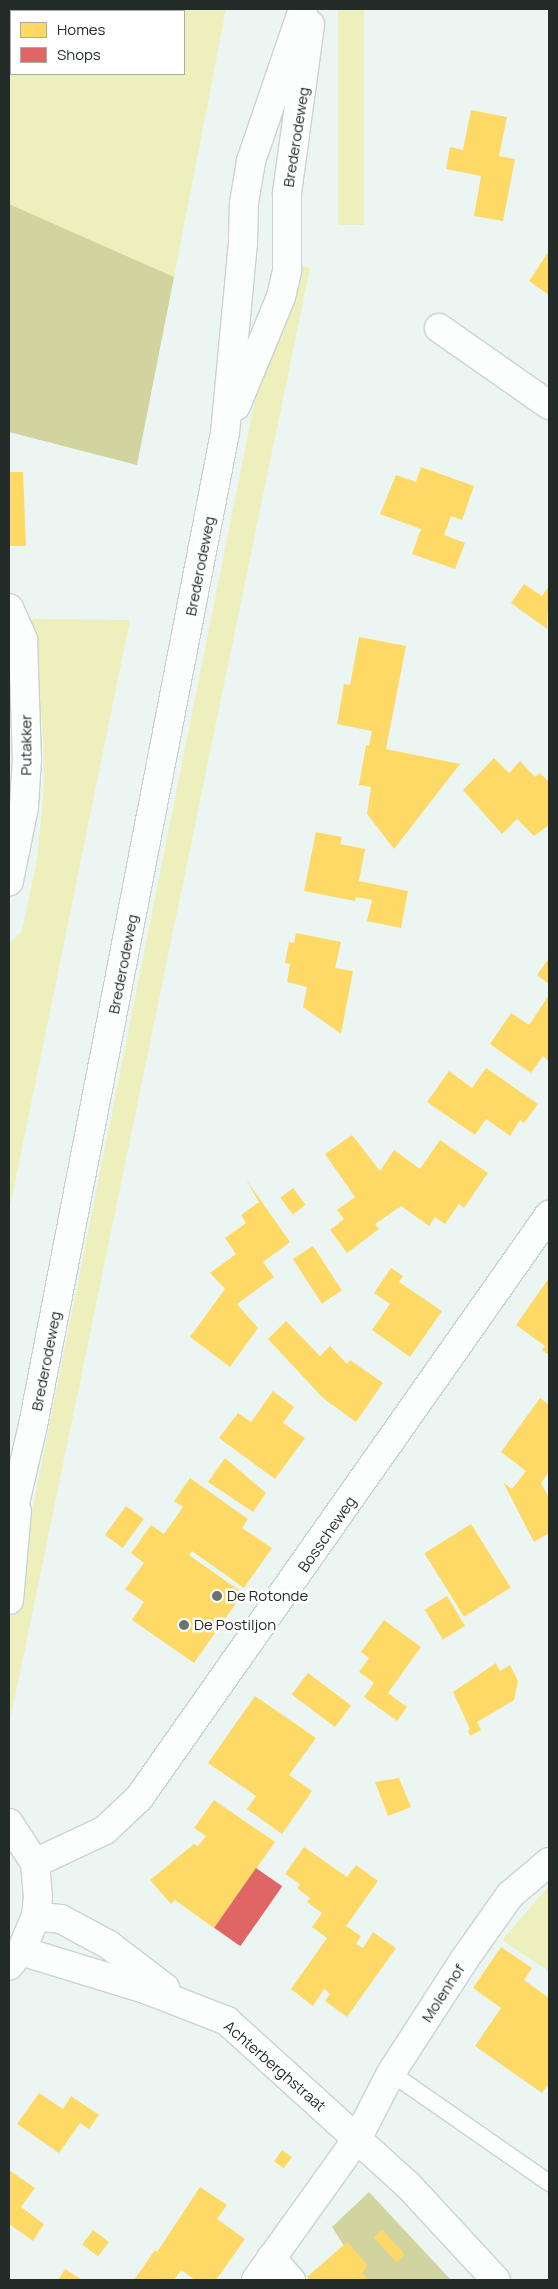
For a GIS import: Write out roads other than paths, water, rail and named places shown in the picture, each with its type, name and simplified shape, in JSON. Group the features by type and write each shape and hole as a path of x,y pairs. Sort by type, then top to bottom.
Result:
{"street":[{"name":"Brederodeweg","path":"9,1529 18,1494 225,433 243,243 244,204 251,161 304,9"},
{"name":"Brederodeweg","path":"225,433 281,298 287,270 287,193 312,9"},
{"path":"439,328 549,405"},
{"name":"Putakker","path":"9,881 24,807 27,759 23,640 10,608"},
{"name":"Bosscheweg","path":"35,1863 104,1830 139,1798 549,1215"},
{"name":"Brederodeweg","path":"9,1600 18,1494"},
{"path":"9,1823 35,1863 38,1897 36,1916 15,1959"},
{"name":"Molenhof","path":"357,2139 391,2073 464,1960 510,1895 549,1862"},
{"name":"Achterberghstraat","path":"36,1916 61,1919 109,1945 186,2004"},
{"name":"Achterberghstraat","path":"15,1959 186,2004 227,2020 408,2185 496,2280"},
{"path":"256,2280 357,2139"},
{"path":"271,2258 291,2280"}],"lane":[{"path":"391,2073 549,2183"}],"place":[{"name":"De Rotonde","path":"217,1596"},
{"name":"De Postiljon","path":"184,1625"}]}
